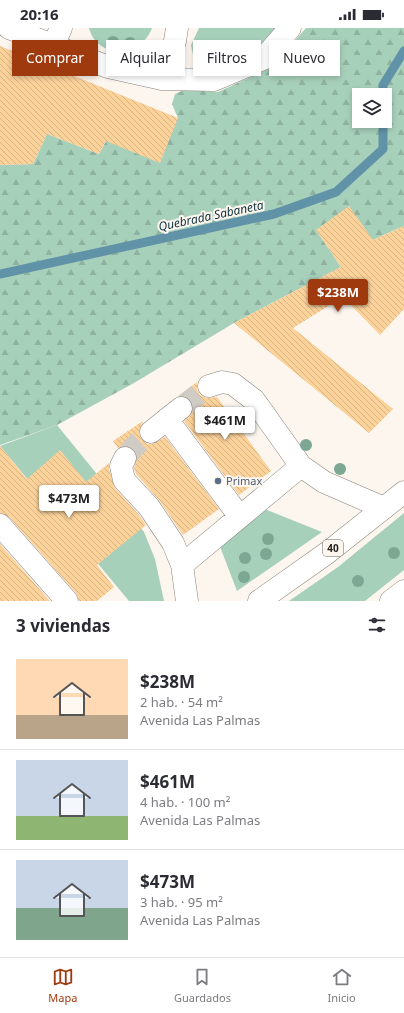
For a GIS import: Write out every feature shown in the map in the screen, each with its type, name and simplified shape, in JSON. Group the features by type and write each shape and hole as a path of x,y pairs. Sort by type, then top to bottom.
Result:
{"street":[{"path":"10,28 57,37 108,67 162,79 214,80 263,59 290,28"},
{"path":"162,79 175,41 177,28"},
{"path":"209,386 222,382 233,384 254,400 301,466 324,482 384,508"},
{"path":"166,420 240,517"},
{"path":"125,458 121,466 124,480 149,507 173,543 182,565 187,601"},
{"path":"182,565 301,466"},
{"name":"40","path":"259,601 328,553 404,492"},
{"path":"0,525 67,601"},
{"path":"391,601 404,591"}],"green space":[{"path":"89,28 152,28 145,40 106,40 106,48 101,46 98,40 94,38"},
{"path":"199,28 276,28 261,44 261,40 193,40"},
{"path":"306,28 404,28 404,234 399,228 373,240 316,230 341,267 234,323 134,383 57,425 0,445 0,165 33,164 47,134 99,154 106,141 178,118 172,104 175,94 184,90 218,92 253,76 261,76 261,72 269,68 269,76 340,76 340,40 296,40"},
{"path":"193,41 193,55 191,45"},
{"path":"57,425 144,532 155,559 164,601 129,601 0,446"},
{"path":"262,508 322,532 237,591 219,544"},
{"path":"404,513 404,570 365,601 289,601 338,567"}],"building":[{"path":"0,46 12,51 12,76 74,76 178,118 160,163 106,141 99,154 47,134 33,164 0,165"},
{"path":"349,206 373,240 404,226 404,309 380,335 343,297 293,328 393,409 369,433 234,323 341,267 316,230"},
{"path":"197,382 197,389 200,395 207,398 217,397 271,471 239,495 184,421 192,413 193,406 190,400 186,397 179,396"},
{"path":"143,421 139,433 142,440 147,444 152,444 165,437 219,509 183,535 159,500 136,474 134,468 137,458 135,451 130,447 125,446 118,448 113,441"},
{"path":"0,446 27,479 60,450 86,482 109,463 109,469 115,488 146,525 97,565 114,587 97,601 79,601 76,593 9,517 0,513"},
{"path":"0,544 50,601 0,601"}],"waterway":[{"name":"Quebrada Sabaneta","path":"383,88 383,85 404,51"},
{"name":"Quebrada Sabaneta","path":"0,274 274,214 336,192 383,149 383,128"}],"tunnel":[{"path":"181,408 209,386"},
{"path":"125,458 134,447 151,432"}],"place":[{"name":"Primax","path":"218,481"}]}
